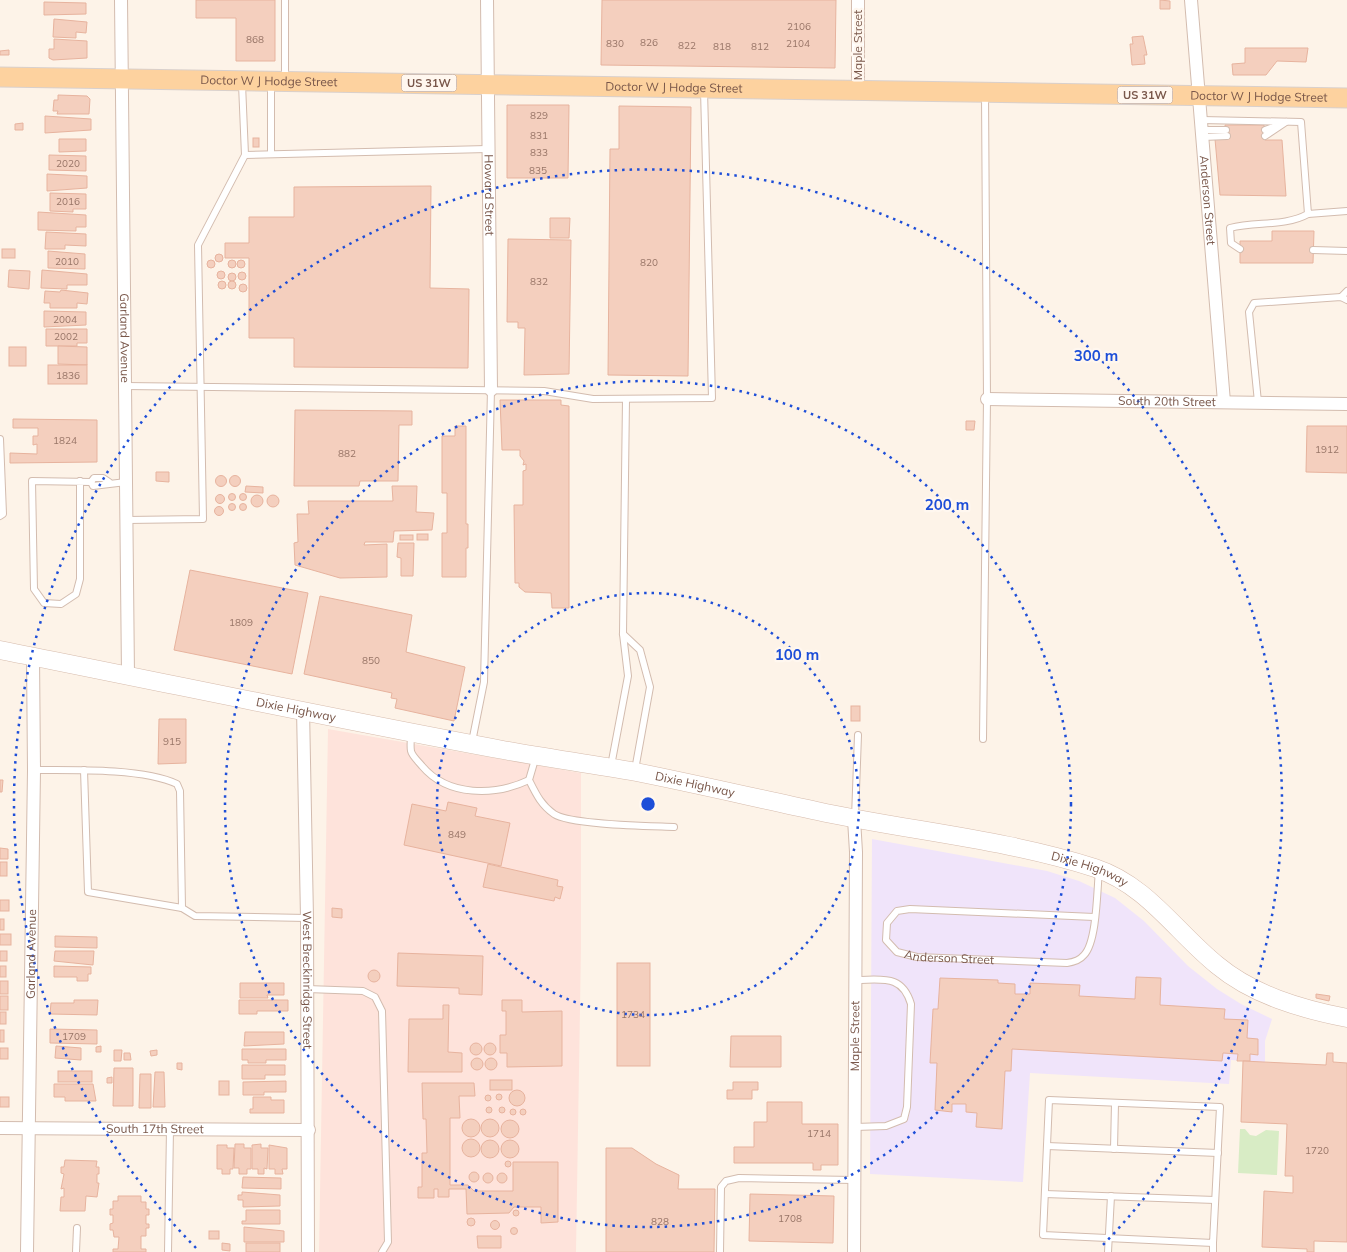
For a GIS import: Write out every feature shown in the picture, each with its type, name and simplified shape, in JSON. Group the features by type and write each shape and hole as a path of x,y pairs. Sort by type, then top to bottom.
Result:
{"main road":[{"name":"Doctor W J Hodge Street","path":"0,77 1347,98"}],"street":[{"name":"Garland Avenue","path":"121,0 128,675"},
{"name":"Howard Street","path":"486,0 491,390"},
{"name":"Maple Street","path":"858,0 858,90"},
{"name":"Anderson Street","path":"1191,0 1224,402"},
{"name":"South 20th Street","path":"987,399 1347,404"},
{"name":"Dixie Highway","path":"0,650 472,743 634,772 854,819 1013,847 1099,869 1124,882 1150,900 1218,966 1252,987 1289,1004 1347,1018"},
{"name":"Garland Avenue","path":"27,1252 34,770 32,656"},
{"name":"West Breckinridge Street","path":"303,710 309,1130 308,1252"},
{"name":"Maple Street","path":"854,819 856,980 854,1252"},
{"name":"South 17th Street","path":"0,1128 309,1130"}],"lane":[{"path":"271,153 285,0"},
{"path":"127,520 203,519 198,245 245,155 242,80"},
{"path":"125,386 544,391 593,399 712,398 704,89"},
{"path":"983,739 987,399 987,106 985,93"},
{"path":"1265,133 1287,122"},
{"path":"1202,129 1301,122 1308,214"},
{"path":"1202,129 1226,133"},
{"path":"245,155 487,149"},
{"path":"1240,249 1231,243 1230,228 1244,224 1295,221 1308,214 1347,211"},
{"path":"1314,250 1347,251"},
{"path":"1258,402 1250,312 1254,303 1344,298 1347,292"},
{"path":"472,743 484,682 491,390"},
{"path":"610,768 628,676 624,634 626,399"},
{"path":"0,439 3,514 0,516"},
{"path":"80,481 80,578 76,594 60,604 44,603 34,589 32,481 80,481 92,482 94,478 103,478 109,482 126,482"},
{"path":"624,634 640,650 650,687 634,772"},
{"path":"411,731 411,752 431,776 444,785 479,792 500,790 529,780"},
{"path":"854,819 858,735"},
{"path":"536,755 529,780 539,801 556,816 599,823 674,827"},
{"path":"34,770 84,770 131,774 177,784 180,791 182,908"},
{"path":"84,770 88,892 182,908 195,916 307,918"},
{"name":"Anderson Street","path":"1094,918 897,911 887,923 886,940 897,952 917,957 1067,963 1077,961 1086,954 1093,938 1099,869"},
{"path":"855,1127 886,1126 904,1119 907,1107 911,1004 907,990 896,982 856,980"},
{"path":"307,989 363,991 374,997 382,1011 388,1242 382,1252"},
{"path":"1212,1252 1213,1243 1218,1153 1220,1107 1049,1100 1043,1235 1213,1243"},
{"path":"1114,1148 1115,1103"},
{"path":"168,1252 170,1129"},
{"path":"1047,1146 1218,1153"},
{"path":"720,1252 721,1187 726,1182 738,1178 854,1180"},
{"path":"1045,1194 1215,1200"},
{"path":"1108,1252 1111,1196"},
{"path":"76,1252 77,1228"}],"shaded area":[{"path":"328,729 581,773 581,948 576,1252 319,1252"},
{"path":"872,839 1047,871 1079,881 1115,898 1144,921 1188,966 1217,989 1241,1004 1272,1019 1265,1041 1265,1062 1231,1060 1229,1084 1030,1073 1023,1182 870,1174"}],"green space":[{"path":"1240,1129 1245,1129 1250,1135 1256,1136 1266,1130 1279,1131 1277,1175 1238,1173"}],"building":[{"path":"196,0 275,0 275,61 236,61 236,18 196,18"},
{"path":"602,0 836,0 835,68 601,65"},
{"path":"1160,0 1170,1 1170,9 1160,9"},
{"path":"44,2 86,3 86,14 44,15"},
{"path":"54,19 87,22 86,33 76,32 76,38 53,37"},
{"path":"1143,36 1147,55 1144,55 1145,64 1132,65 1130,44 1133,44 1132,37"},
{"path":"54,39 87,41 87,58 53,60 49,58 49,49 54,49"},
{"path":"1245,48 1308,48 1306,62 1277,61 1266,75 1233,75 1232,64 1245,63"},
{"path":"9,50 9,55 0,55 0,51"},
{"path":"58,95 87,96 90,99 89,114 57,114 58,111 53,111 54,100 58,100"},
{"path":"507,105 569,105 568,178 507,178"},
{"path":"619,106 691,107 688,376 608,375 610,149 619,149"},
{"path":"45,116 91,119 91,130 45,133"},
{"path":"23,123 23,130 15,130 15,124"},
{"path":"1225,125 1264,125 1265,140 1282,140 1286,196 1220,195 1215,139 1227,139"},
{"path":"253,138 259,138 259,147 253,147"},
{"path":"59,139 86,139 86,151 59,152"},
{"path":"49,155 86,156 86,171 49,170"},
{"path":"47,174 87,176 87,188 47,191"},
{"path":"431,186 430,288 469,289 468,368 294,367 294,338 249,338 249,258 225,258 225,243 249,243 249,217 294,217 294,187"},
{"path":"50,193 86,194 86,209 73,209 73,212 50,211"},
{"path":"38,212 86,215 86,227 76,227 76,231 38,230"},
{"path":"550,218 570,218 569,238 550,238"},
{"path":"1272,231 1314,231 1313,263 1240,263 1240,241 1272,241"},
{"path":"46,232 86,234 86,246 65,245 65,249 45,249"},
{"path":"508,239 571,240 569,374 524,375 525,328 518,328 518,322 507,322"},
{"path":"2,249 15,249 15,258 2,258"},
{"path":"48,251 85,254 85,269 48,268"},
{"path":"219,254 223,258 219,262 215,258"},
{"path":"211,260 215,264 211,268 207,264"},
{"path":"232,260 236,264 232,268 228,264"},
{"path":"241,260 245,264 241,268 237,264"},
{"path":"9,270 30,271 29,289 8,287"},
{"path":"42,270 87,274 87,285 67,285 67,289 41,288"},
{"path":"221,271 225,275 221,279 217,275"},
{"path":"242,272 246,276 242,280 238,276"},
{"path":"232,273 236,277 232,281 228,277"},
{"path":"222,281 226,285 222,289 218,285"},
{"path":"232,281 236,285 232,289 228,285"},
{"path":"243,284 247,288 243,292 239,288"},
{"path":"61,290 88,293 87,304 77,303 77,308 50,308 50,303 44,303 45,291 60,292"},
{"path":"44,311 86,312 86,325 44,327"},
{"path":"46,329 87,329 87,343 77,343 77,346 46,346"},
{"path":"58,346 87,347 87,365 58,364"},
{"path":"9,347 26,347 26,366 9,366"},
{"path":"48,365 87,365 87,384 48,384"},
{"path":"500,400 561,400 561,405 569,406 569,608 552,608 551,593 525,592 519,587 519,583 515,583 514,505 523,505 523,471 526,470 526,464 523,465 524,461 520,456 520,450 502,450"},
{"path":"295,410 412,411 412,425 399,425 398,481 360,481 359,486 294,486"},
{"path":"13,419 97,420 97,462 10,463 10,453 37,454 37,444 33,445 33,436 38,436 38,428 13,428"},
{"path":"966,421 975,421 974,430 966,430"},
{"path":"455,426 466,426 466,524 468,524 468,548 466,548 466,577 442,577 442,533 447,533 447,493 442,493 442,436 455,436"},
{"path":"1307,426 1347,426 1347,473 1306,472"},
{"path":"156,472 169,472 169,482 156,481"},
{"path":"219,476 223,476 226,481 225,485 219,486 216,483 216,479"},
{"path":"233,476 237,476 240,481 239,485 233,486 230,483 230,479"},
{"path":"246,486 263,487 263,493 245,492"},
{"path":"392,486 417,486 416,512 434,513 432,530 394,531 393,542 365,542 364,545 387,544 387,577 340,578 295,565 294,543 298,542 297,514 309,514 308,501 393,501"},
{"path":"232,493 236,497 232,501 228,497"},
{"path":"243,493 247,497 243,501 239,497"},
{"path":"220,495 224,499 220,503 216,499"},
{"path":"255,495 259,495 263,501 259,507 255,507 251,503 251,499"},
{"path":"271,495 275,495 279,501 275,507 271,507 267,503 267,499"},
{"path":"232,503 236,507 232,511 228,507"},
{"path":"243,503 247,507 243,511 239,507"},
{"path":"219,507 223,511 219,515 215,511"},
{"path":"417,534 428,534 428,540 417,540"},
{"path":"400,535 413,535 413,540 400,540"},
{"path":"398,543 414,543 413,576 401,576 401,558 397,557"},
{"path":"190,570 308,593 292,674 174,650"},
{"path":"320,596 412,615 406,652 465,667 454,721 395,708 397,699 391,698 392,693 304,674"},
{"path":"851,706 860,706 860,721 851,721"},
{"path":"159,719 186,719 186,763 158,764"},
{"path":"0,780 3,780 2,792 0,792"},
{"path":"448,802 477,808 475,816 510,823 501,866 404,845 412,804 446,811"},
{"path":"0,848 8,849 8,859 0,859"},
{"path":"0,862 7,862 7,876 0,876"},
{"path":"488,864 558,880 557,886 563,887 560,899 555,897 554,901 483,887"},
{"path":"0,900 9,900 9,911 0,911"},
{"path":"332,908 342,909 342,918 332,917"},
{"path":"0,919 4,919 4,930 0,930"},
{"path":"0,934 11,934 11,945 0,945"},
{"path":"55,936 97,937 97,948 55,947"},
{"path":"0,951 7,951 7,961 0,961"},
{"path":"55,951 94,951 93,965 54,961"},
{"path":"398,953 483,956 482,995 459,994 459,988 397,986"},
{"path":"617,963 650,963 650,1066 617,1066"},
{"path":"0,966 6,966 6,977 0,977"},
{"path":"54,966 91,967 91,974 88,974 88,981 77,981 77,977 54,977"},
{"path":"372,970 376,970 380,976 376,982 372,982 368,978 368,974"},
{"path":"1136,977 1161,978 1160,1005 1225,1009 1224,1019 1248,1020 1247,1038 1258,1039 1258,1055 1250,1054 1250,1061 1237,1061 1238,1054 1223,1053 1222,1061 1012,1049 1011,1071 1005,1071 1002,1129 976,1127 977,1113 966,1112 966,1104 952,1104 952,1112 935,1110 937,1063 930,1063 933,1009 938,1009 940,978 998,980 998,983 1015,984 1015,994 1030,994 1030,983 1080,985 1079,996 1135,999"},
{"path":"0,981 8,981 8,994 0,994"},
{"path":"240,983 284,983 284,995 267,995 268,998 240,998"},
{"path":"1316,994 1330,996 1329,1001 1316,998"},
{"path":"0,996 8,996 8,1010 0,1010"},
{"path":"74,1000 98,1000 97,1015 50,1014 51,1003 74,1003"},
{"path":"239,1000 288,1000 288,1011 257,1011 257,1014 239,1014"},
{"path":"502,1000 522,1000 522,1012 562,1011 562,1066 507,1067 507,1053 500,1053 500,1035 506,1035 506,1011 502,1011"},
{"path":"443,1005 449,1005 448,1052 462,1053 462,1072 408,1072 409,1019 443,1019"},
{"path":"0,1012 6,1012 6,1024 0,1024"},
{"path":"50,1029 97,1030 97,1044 50,1043"},
{"path":"0,1030 4,1030 4,1042 0,1042"},
{"path":"245,1032 284,1032 284,1044 244,1046"},
{"path":"731,1036 781,1036 781,1067 730,1067"},
{"path":"474,1043 478,1043 482,1049 478,1055 474,1055 470,1051 470,1047"},
{"path":"488,1043 492,1043 496,1049 492,1055 488,1055 484,1051 484,1047"},
{"path":"56,1046 81,1048 81,1060 55,1058"},
{"path":"101,1046 101,1052 96,1052 96,1047"},
{"path":"0,1048 8,1048 8,1059 0,1059"},
{"path":"242,1049 286,1049 286,1060 266,1060 266,1063 248,1063 248,1060 242,1060"},
{"path":"114,1050 122,1050 121,1061 114,1061"},
{"path":"157,1050 157,1055 151,1056 150,1051"},
{"path":"124,1053 130,1053 131,1060 124,1060"},
{"path":"1327,1053 1333,1053 1333,1062 1347,1063 1347,1242 1314,1241 1314,1252 1307,1252 1307,1249 1262,1247 1264,1191 1293,1193 1293,1176 1285,1176 1287,1124 1241,1122 1243,1061 1326,1065"},
{"path":"475,1058 479,1058 483,1064 479,1070 475,1070 471,1066 471,1062"},
{"path":"489,1058 493,1058 497,1064 493,1070 489,1070 485,1066 485,1062"},
{"path":"177,1063 182,1063 182,1070 177,1069"},
{"path":"242,1065 285,1065 285,1075 265,1075 265,1079 242,1079"},
{"path":"114,1068 133,1068 133,1106 113,1106"},
{"path":"58,1071 92,1071 92,1082 58,1082"},
{"path":"155,1072 164,1072 165,1107 153,1107"},
{"path":"140,1074 151,1074 151,1108 139,1108"},
{"path":"112,1077 112,1083 107,1083 107,1078"},
{"path":"490,1080 512,1080 512,1090 490,1090"},
{"path":"219,1081 229,1081 229,1095 219,1095"},
{"path":"286,1081 286,1092 264,1092 264,1095 243,1095 243,1082"},
{"path":"733,1082 758,1082 758,1090 752,1090 752,1099 727,1099 727,1090 733,1090"},
{"path":"422,1083 474,1083 475,1096 459,1096 460,1118 450,1118 450,1185 468,1185 474,1191 513,1191 513,1162 558,1162 558,1222 541,1223 541,1207 514,1207 509,1213 467,1214 466,1189 449,1189 449,1197 438,1197 438,1189 434,1189 434,1198 418,1198 418,1187 422,1187 422,1153 427,1153 426,1119 423,1119"},
{"path":"54,1084 93,1084 96,1101 65,1101 65,1097 54,1097"},
{"path":"517,1090 525,1098 517,1106 509,1098"},
{"path":"499,1094 502,1097 499,1100 496,1097"},
{"path":"488,1095 491,1098 488,1101 485,1098"},
{"path":"0,1097 9,1097 9,1107 0,1107"},
{"path":"253,1097 271,1097 271,1100 284,1100 284,1113 250,1113 250,1109 253,1109"},
{"path":"767,1102 802,1102 802,1124 838,1124 838,1165 821,1165 821,1170 813,1170 813,1163 734,1163 734,1147 754,1147 754,1122 767,1122"},
{"path":"489,1107 492,1110 489,1113 486,1110"},
{"path":"502,1107 505,1110 502,1113 499,1110"},
{"path":"513,1109 516,1112 513,1115 510,1112"},
{"path":"523,1109 526,1112 523,1115 520,1112"},
{"path":"471,1119 477,1122 480,1128 477,1134 471,1137 465,1134 462,1128 465,1122"},
{"path":"490,1119 496,1122 499,1128 496,1134 490,1137 484,1134 481,1128 484,1122"},
{"path":"510,1120 516,1123 519,1129 516,1135 510,1138 504,1135 501,1129 504,1123"},
{"path":"471,1139 477,1142 480,1148 477,1154 471,1157 465,1154 462,1148 465,1142"},
{"path":"490,1140 496,1143 499,1149 496,1155 490,1158 484,1155 481,1149 484,1143"},
{"path":"510,1140 516,1143 519,1149 516,1155 510,1158 504,1155 501,1149 504,1143"},
{"path":"235,1144 244,1144 244,1148 251,1148 251,1169 247,1169 247,1174 239,1174 239,1168 234,1168"},
{"path":"261,1144 261,1148 268,1148 267,1169 264,1168 264,1174 258,1174 258,1169 252,1169 252,1145"},
{"path":"217,1145 227,1145 227,1148 234,1148 233,1169 230,1169 230,1174 222,1174 222,1169 217,1169"},
{"path":"269,1145 287,1148 287,1169 282,1169 283,1174 275,1174 275,1169 269,1169"},
{"path":"606,1148 632,1148 656,1164 679,1175 678,1189 715,1189 714,1252 606,1252"},
{"path":"65,1160 97,1161 96,1167 99,1167 99,1174 97,1174 97,1183 99,1183 97,1197 86,1196 85,1211 60,1211 61,1197 64,1197 64,1188 61,1189 64,1174 61,1173 61,1167 64,1167"},
{"path":"508,1161 511,1164 508,1167 505,1164"},
{"path":"472,1172 476,1172 479,1177 478,1181 472,1182 469,1179 469,1175"},
{"path":"486,1173 490,1173 493,1178 492,1182 486,1183 483,1180 483,1176"},
{"path":"500,1173 504,1173 507,1178 506,1182 500,1183 497,1180 497,1176"},
{"path":"243,1177 281,1178 281,1189 242,1188"},
{"path":"242,1192 280,1195 280,1206 243,1207 243,1200 238,1200 238,1195 242,1195"},
{"path":"750,1194 834,1196 833,1243 749,1241"},
{"path":"118,1196 141,1196 141,1202 146,1202 146,1209 149,1209 149,1215 146,1215 146,1224 149,1224 149,1228 146,1228 146,1236 141,1236 141,1249 146,1249 146,1252 113,1252 113,1249 118,1249 119,1237 114,1237 113,1230 110,1230 110,1224 113,1223 113,1215 110,1215 110,1209 113,1209 113,1201 118,1201"},
{"path":"246,1210 280,1210 280,1224 242,1224 242,1221 246,1221"},
{"path":"516,1210 519,1213 516,1216 513,1213"},
{"path":"471,1218 475,1222 471,1226 467,1222"},
{"path":"495,1220 500,1225 495,1230 490,1225"},
{"path":"244,1227 284,1231 284,1242 244,1242"},
{"path":"514,1228 517,1231 514,1234 511,1231"},
{"path":"209,1231 219,1231 219,1239 209,1239"},
{"path":"477,1236 501,1236 501,1248 478,1248"},
{"path":"222,1243 230,1244 230,1251 222,1250"},
{"path":"246,1243 280,1243 280,1252 246,1252"}]}
